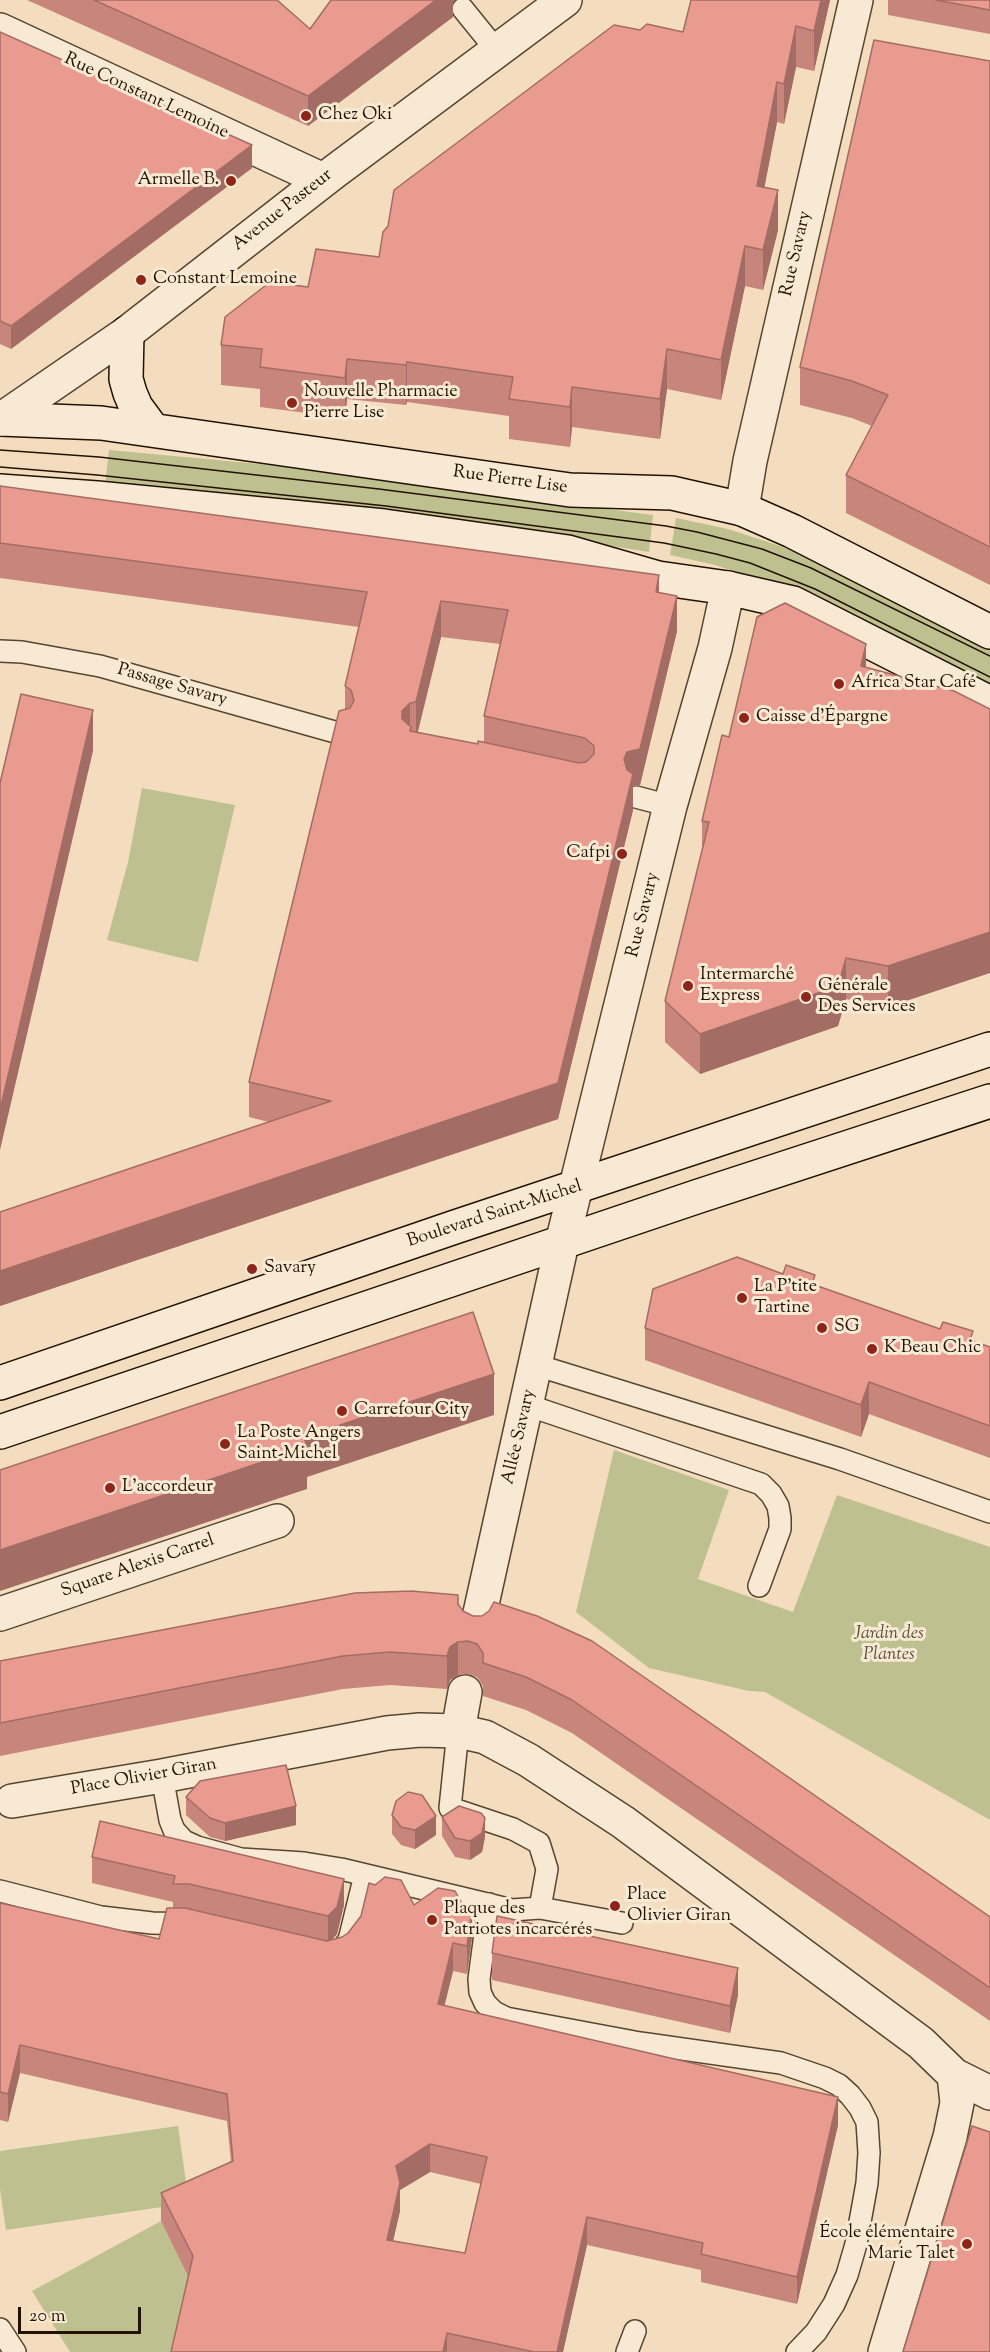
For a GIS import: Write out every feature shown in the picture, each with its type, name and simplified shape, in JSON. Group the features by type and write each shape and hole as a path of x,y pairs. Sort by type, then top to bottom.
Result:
{"street":[{"name":"Avenue Pasteur","path":"1,420 127,333 323,180 565,0"},
{"name":"Rue Savary","path":"742,509 752,449 861,39 856,0"},
{"name":"Rue Constant Lemoine","path":"0,30 323,180"},
{"path":"127,333 126,379 136,406 153,430"},
{"name":"Rue Pierre Lise","path":"1,420 102,423 570,490 672,493 742,509 792,531 990,632"},
{"path":"0,491 108,499 384,526 568,552 658,578 728,588 793,603 990,703"},
{"name":"Rue Savary","path":"562,1243 670,806 715,648 728,588"},
{"name":"Boulevard Saint-Michel","path":"0,1383 455,1227 990,1049"},
{"path":"0,1432 990,1101"},
{"name":"Allée Savary","path":"476,1631 562,1243"},
{"name":"Square Alexis Carrel","path":"0,1614 276,1521"},
{"path":"458,1731 465,1692"},
{"name":"Place Olivier Giran","path":"12,1801 162,1776 387,1733 420,1730 458,1731 485,1737 506,1746 623,1822 921,2043 954,2075 990,2093"},
{"path":"885,2352 950,2137 957,2103 954,2075"}],"lane":[{"path":"464,9 497,51"},
{"name":"Passage Savary","path":"0,651 22,652 100,666 342,734"},
{"path":"636,797 670,806"},
{"path":"536,1365 840,1459 990,1512"},
{"path":"527,1405 761,1484 778,1506 780,1529 759,1586"},
{"path":"458,1731 450,1808 513,1829 539,1844 547,1869 540,1908"},
{"path":"162,1776 174,1830 184,1841 197,1847 241,1859 304,1863 365,1875 512,1910 540,1908 622,1923"},
{"path":"319,1955 329,1956 345,1948 365,1875"},
{"path":"0,1891 101,1917 152,1923 186,1923 208,1928"},
{"path":"489,1905 479,1980 480,1992 485,2003 494,2012 506,2018 640,2043 781,2063 839,2085 860,2108 868,2130 869,2153 866,2193 856,2244 847,2275 834,2304 816,2332 797,2352"},
{"path":"0,2329 15,2352"},
{"path":"627,2352 635,2331"}],"green space":[{"path":"109,450 260,464 653,515 649,552 579,541 105,486"},
{"path":"676,518 728,529 817,560 990,647 990,687 795,591 715,565 670,555"},
{"path":"142,788 235,805 198,962 107,940 128,862"},
{"name":"Jardin des Plantes","path":"614,1450 729,1490 698,1579 793,1612 837,1495 990,1547 990,1820 765,1692 749,1691 649,1668 576,1612"},
{"path":"178,2126 189,2203 6,2230 0,2190 0,2151"},
{"path":"161,2221 193,2284 177,2352 70,2352 32,2291"}],"building":[{"path":"94,0 277,0 310,29 331,0 436,0 308,96"},
{"path":"691,0 821,0 814,31 796,26 784,84 777,82 757,186 778,190 763,250 745,246 721,360 667,349 660,399 572,387 570,407 509,399 513,377 407,362 406,365 347,359 345,378 260,367 262,349 221,345 225,317 270,282 308,287 316,249 379,257 383,232 388,226 394,190 614,25 640,30 647,24 683,32"},
{"path":"936,0 990,0 990,10"},
{"path":"0,32 252,145 11,326 0,321"},
{"path":"874,40 990,61 990,547 846,475 888,395 852,381 800,367"},
{"path":"0,486 659,575 656,592 677,596 640,749 627,752 624,759 627,770 633,774 558,1083 0,1271 0,1212 331,1101 249,1082 339,711 350,708 354,701 351,690 345,686 367,592 0,543","holes":["441,601 508,610 484,716 585,738 594,746 594,754 586,762 579,763 478,741 478,744 410,731 411,727 402,719 402,711 410,703 416,702"]},
{"path":"785,603 866,644 861,666 954,691 990,709 990,932 888,966 846,958 838,986 700,1034 665,1001 709,822 702,821 722,735 729,737 757,617"},
{"path":"21,694 93,710 0,1110 0,783"},
{"path":"737,1257 783,1274 786,1265 815,1275 812,1284 940,1329 943,1322 973,1331 970,1340 990,1347 990,1426 869,1382 861,1405 645,1328 653,1289"},
{"path":"473,1312 494,1374 304,1437 307,1447 0,1550 0,1470"},
{"path":"411,1591 458,1595 458,1604 463,1611 473,1616 482,1616 489,1611 494,1602 537,1616 592,1641 990,1917 990,1988 572,1700 526,1677 483,1663 483,1653 477,1644 468,1641 458,1642 450,1647 447,1656 390,1652 343,1656 0,1723 0,1661 355,1593"},
{"path":"286,1765 296,1806 225,1823 210,1818 186,1797 200,1781"},
{"path":"408,1792 422,1795 436,1816 415,1830 401,1827 392,1815 396,1801"},
{"path":"459,1806 481,1813 485,1818 482,1833 470,1841 455,1838 442,1817"},
{"path":"100,1821 344,1879 337,1907 328,1916 189,1884 173,1884 175,1876 92,1857"},
{"path":"385,1877 401,1880 414,1905 438,1888 455,1891 464,1907 472,1909 467,1946 453,1943 438,2004 838,2097 797,2277 701,2254 703,2243 587,2217 557,2352 534,2352 447,2333 443,2352 171,2352 193,2256 161,2193 233,2161 227,2094 20,2045 8,2094 0,2092 0,1903 159,1939 167,1908 185,1908 327,1941 348,1933 361,1916 369,1883 375,1885","holes":["430,2144 487,2157 465,2253 387,2240 400,2183 396,2166"]},
{"path":"497,1916 738,1968 730,2006 492,1953"},
{"name":"École élémentaire Marie Talet","path":"972,2126 990,2132 990,2352 903,2352"}],"tram line":[{"path":"0,450 99,457 379,489 697,532 762,549 811,568 990,656"},
{"path":"0,467 386,506 664,543 716,554 750,563 815,589 990,677"}],"place":[{"name":"Chez Oki","path":"306,116"},
{"name":"Armelle B.","path":"231,181"},
{"name":"Constant Lemoine","path":"141,280"},
{"name":"Nouvelle Pharmacie Pierre Lise","path":"292,403"},
{"name":"Africa Star Café","path":"839,684"},
{"name":"Caisse d'Épargne","path":"744,718"},
{"name":"Cafpi","path":"622,854"},
{"name":"Intermarché Express","path":"688,986"},
{"name":"Générale Des Services","path":"806,997"},
{"name":"Savary","path":"252,1269"},
{"name":"La P'tite Tartine","path":"742,1298"},
{"name":"SG","path":"822,1328"},
{"name":"K Beau Chic","path":"872,1349"},
{"name":"Carrefour City","path":"342,1411"},
{"name":"La Poste Angers Saint-Michel","path":"225,1444"},
{"name":"L'accordeur","path":"110,1488"},
{"name":"Place Olivier Giran","path":"615,1906"},
{"name":"Plaque des Patriotes incarcérés","path":"432,1920"},
{"name":"École élémentaire Marie Talet","path":"967,2244"}]}
